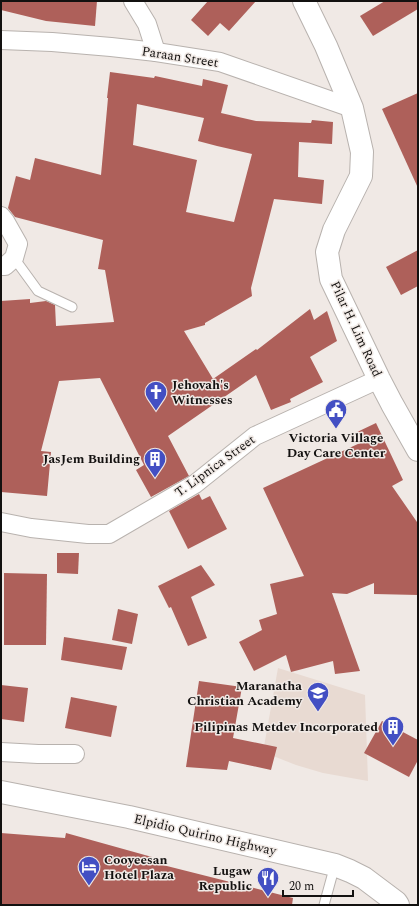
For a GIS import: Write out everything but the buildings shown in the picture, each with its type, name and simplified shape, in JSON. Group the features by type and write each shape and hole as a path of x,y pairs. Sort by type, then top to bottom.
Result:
{"main road":[{"name":"Pilar H. Lim Road","path":"304,1 326,46 352,108 362,152 361,176 334,230 327,252 331,279 379,379 418,450"},
{"name":"Elpidio Quirino Highway","path":"1,792 129,817 335,865 364,878 398,905"}],"street":[{"path":"133,1 147,24 156,52"},
{"name":"Paraan Street","path":"1,40 52,42 156,52 220,62 352,108"},
{"path":"1,216 6,221 18,244 7,262"},
{"name":"T. Lipnica Street","path":"1,522 32,528 88,534 109,534 195,484 255,436 379,379"},
{"path":"1,752 75,754"}],"lane":[{"path":"7,262 38,291 72,307"},
{"path":"324,905 335,865"}],"shaded area":[{"name":"Maranatha Christian Academy","path":"278,668 365,695 368,781 323,773 296,765 263,752"}],"place":[{"name":"Jehovah's Witnesses","path":"156,412"},
{"name":"Victoria Village Day Care Center","path":"336,430"},
{"name":"JasJem Building","path":"155,478"},
{"name":"Maranatha Christian Academy","path":"318,712"},
{"name":"Pilipinas Metdev Incorporated","path":"393,746"},
{"name":"Cooyeesan Hotel Plaza","path":"89,886"},
{"name":"Lugaw Republic","path":"268,898"}]}
